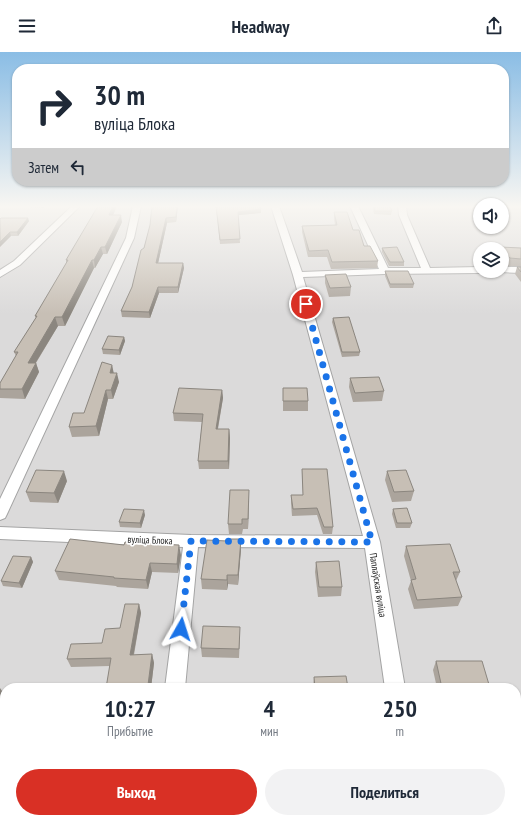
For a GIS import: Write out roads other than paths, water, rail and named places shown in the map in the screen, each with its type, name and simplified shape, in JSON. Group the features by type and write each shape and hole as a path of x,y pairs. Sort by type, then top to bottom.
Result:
{"street":[{"path":"0,274 17,263 39,242"},
{"path":"0,514 128,242"},
{"name":"Паплаўская вуліца","path":"287,242 298,275 372,542 394,683"},
{"path":"371,242 385,271"},
{"path":"415,242 427,270"},
{"path":"298,275 385,271 473,270"},
{"path":"509,270 521,270"},
{"name":"вуліца Блока","path":"0,533 191,541 372,542"},
{"path":"176,683 191,541"}]}
